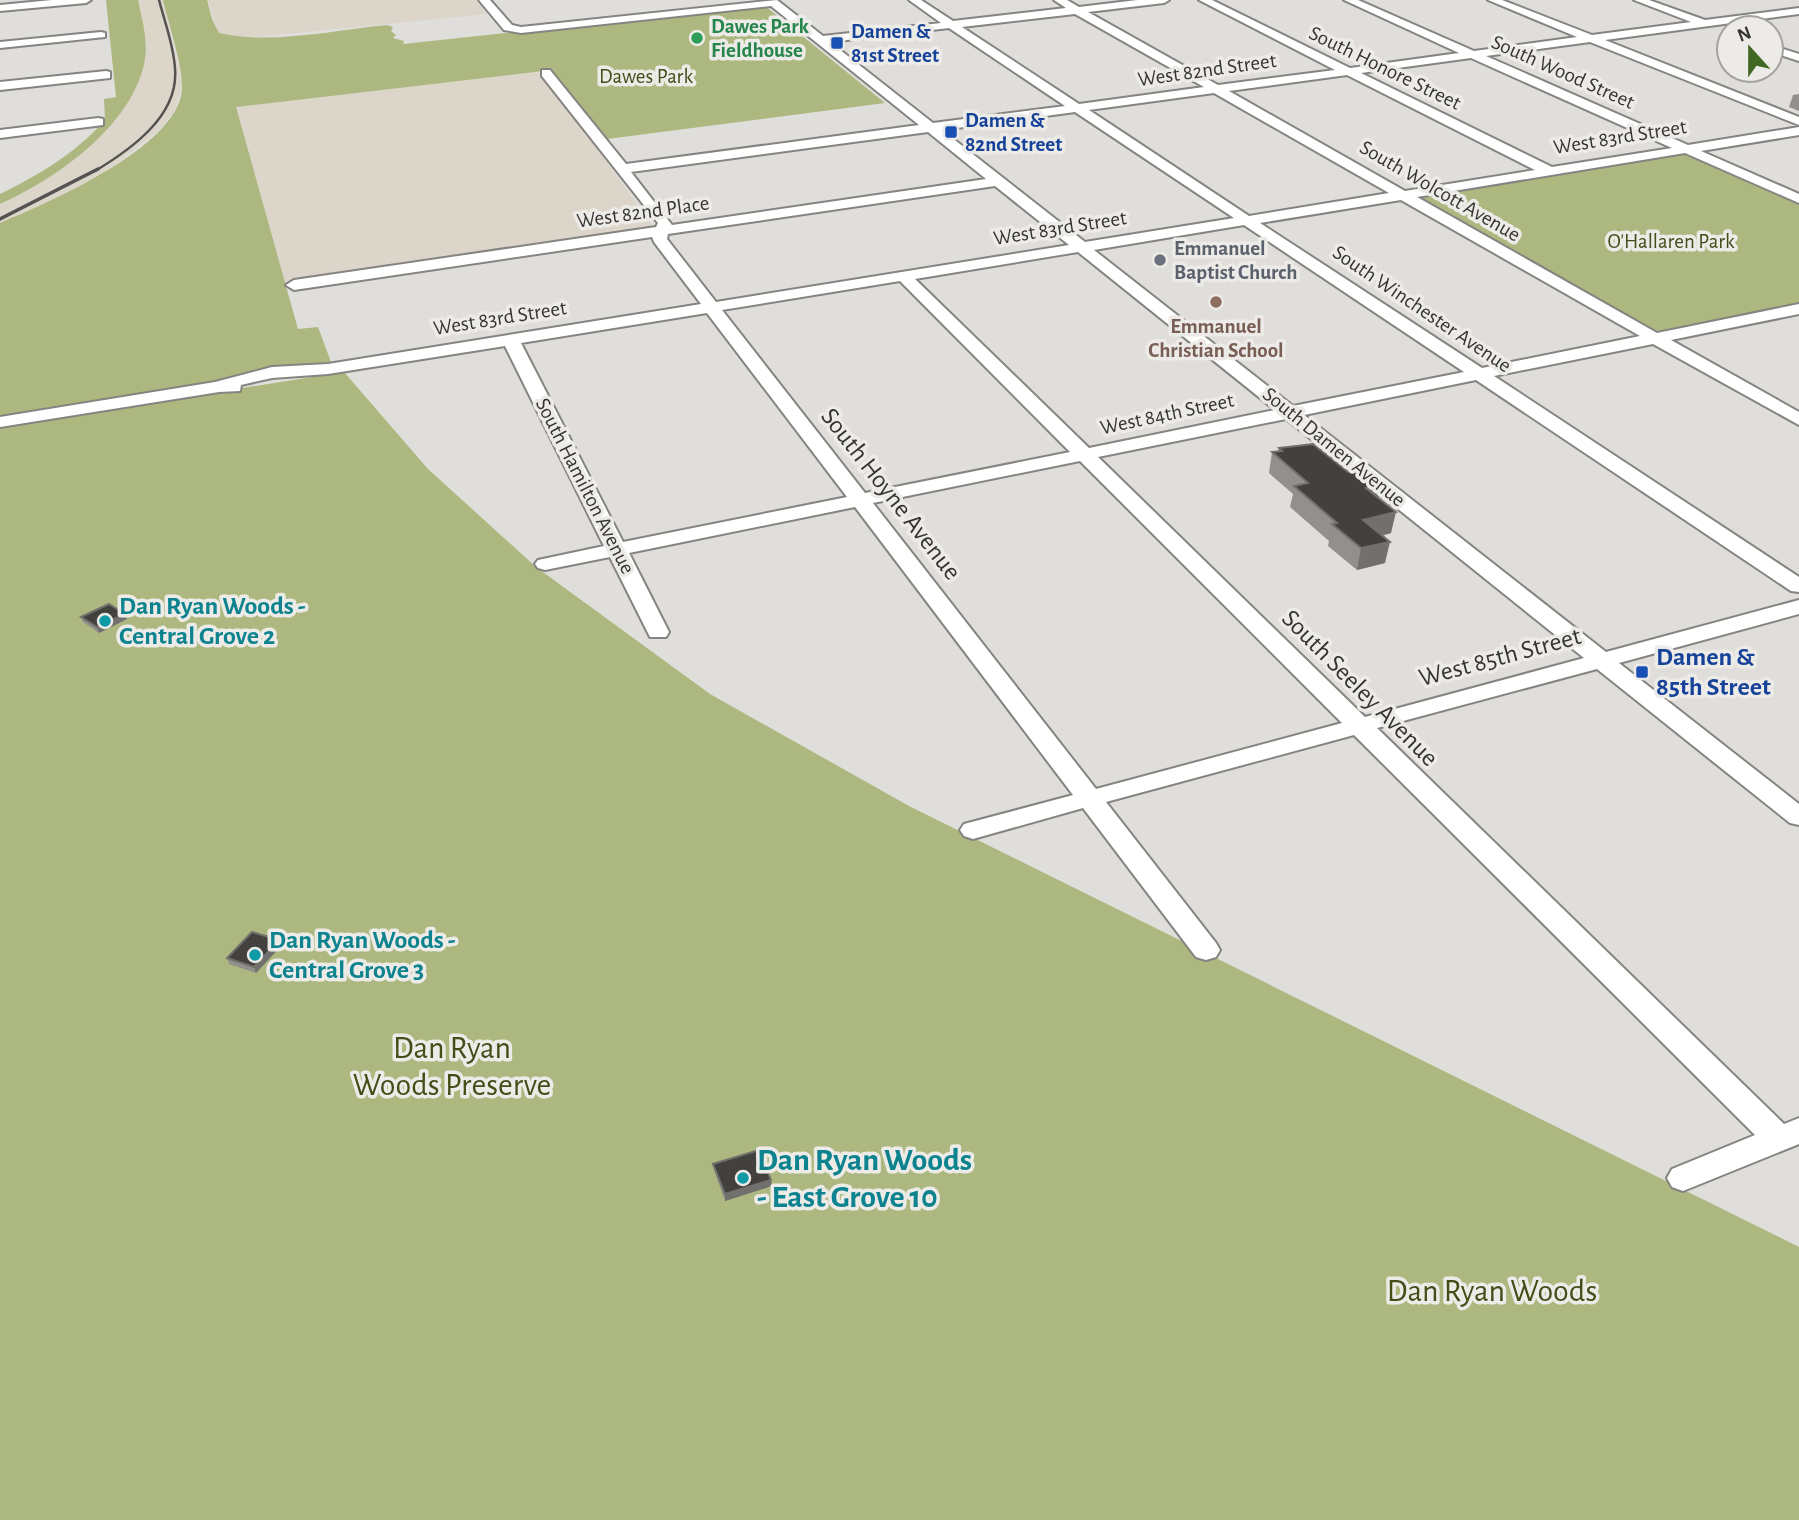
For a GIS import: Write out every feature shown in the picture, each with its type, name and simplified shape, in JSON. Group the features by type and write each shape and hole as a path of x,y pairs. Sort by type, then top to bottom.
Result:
{"street":[{"path":"0,8 86,0"},
{"path":"484,0 508,28 516,30 772,1"},
{"name":"South Winchester Avenue","path":"914,0 1799,586"},
{"name":"South Wolcott Avenue","path":"1059,0 1799,420"},
{"path":"820,40 1164,0"},
{"name":"South Honore Street","path":"1204,0 1549,171"},
{"name":"South Wood Street","path":"1349,0 1799,199"},
{"path":"1493,0 1799,121"},
{"path":"1639,0 1715,28"},
{"path":"1783,0 1799,5"},
{"name":"South Damen Avenue","path":"772,1 1799,817"},
{"name":"West 82nd Street","path":"621,169 1799,11"},
{"path":"0,45 101,34"},
{"name":"South Hoyne Avenue","path":"546,73 666,223 659,239 1206,950"},
{"path":"0,86 106,75"},
{"path":"2,135 98,122"},
{"name":"West 83rd Street","path":"0,422 219,387 237,387 310,375 328,369 1799,131"},
{"name":"West 82nd Place","path":"294,285 999,181"},
{"name":"South Seeley Avenue","path":"903,276 1359,726 1789,1135"},
{"name":"West 84th Street","path":"545,564 1799,309"},
{"name":"South Hamilton Avenue","path":"511,340 658,632"},
{"name":"West 85th Street","path":"973,830 1799,607"},
{"path":"1683,1178 1789,1135"}],"shaded area":[{"path":"138,0 163,0 183,86 173,113 157,132 104,173 63,196 0,223 0,204 70,162 105,131 130,96 146,44"},
{"path":"207,0 476,0 487,14 244,38 219,34"},
{"path":"553,70 607,139 591,141 657,231 286,286 235,107"}],"green space":[{"path":"106,0 138,0 146,44 138,83 126,106 89,147 45,180 0,204 0,194 56,162 82,143 105,120 104,99 116,97"},
{"name":"Dawes Park","path":"163,0 207,0 219,33 259,38 281,37 387,25 393,27 391,31 396,35 393,38 404,41 403,44 764,5 885,103 607,139 552,70 236,107 298,329 318,327 331,362 0,417 0,223 107,171 135,152 158,132 175,112 182,81"},
{"name":"O'Hallaren Park","path":"1681,153 1689,154 1799,203 1799,304 1662,331 1653,330 1416,198 1418,195"},
{"name":"Dan Ryan Woods Preserve","path":"344,372 428,469 536,567 710,694 909,806 1799,1247 1799,1520 0,1520 0,426"}],"building":[{"path":"1313,444 1348,472 1361,469 1382,485 1366,488 1396,512 1363,520 1390,542 1361,548 1294,486 1308,483 1272,452 1282,451 1279,448"},
{"path":"109,604 125,614 97,627 81,617"},
{"name":"Dan Ryan Woods - Central Grove 3","path":"252,932 279,940 254,967 227,958"},
{"name":"Dan Ryan Woods - East Grove 10","path":"759,1150 771,1180 725,1194 713,1164"}],"railway":[{"path":"95,171 123,153 150,130 169,102 175,69 159,0"},
{"path":"0,219 98,169"}],"place":[{"name":"Dawes Park Fieldhouse","path":"697,38"},
{"name":"Damen & 81st Street","path":"837,43"},
{"name":"Damen & 82nd Street","path":"951,132"},
{"name":"Emmanuel Baptist Church","path":"1160,260"},
{"name":"Emmanuel Christian School","path":"1216,302"},
{"name":"Dan Ryan Woods - Central Grove 2","path":"105,621"},
{"name":"Damen & 85th Street","path":"1642,672"},
{"name":"Dan Ryan Woods - Central Grove 3","path":"255,955"},
{"name":"Dan Ryan Woods - East Grove 10","path":"743,1178"}],"park label":[{"name":"Dan Ryan Woods","path":"1492,1291"}]}
